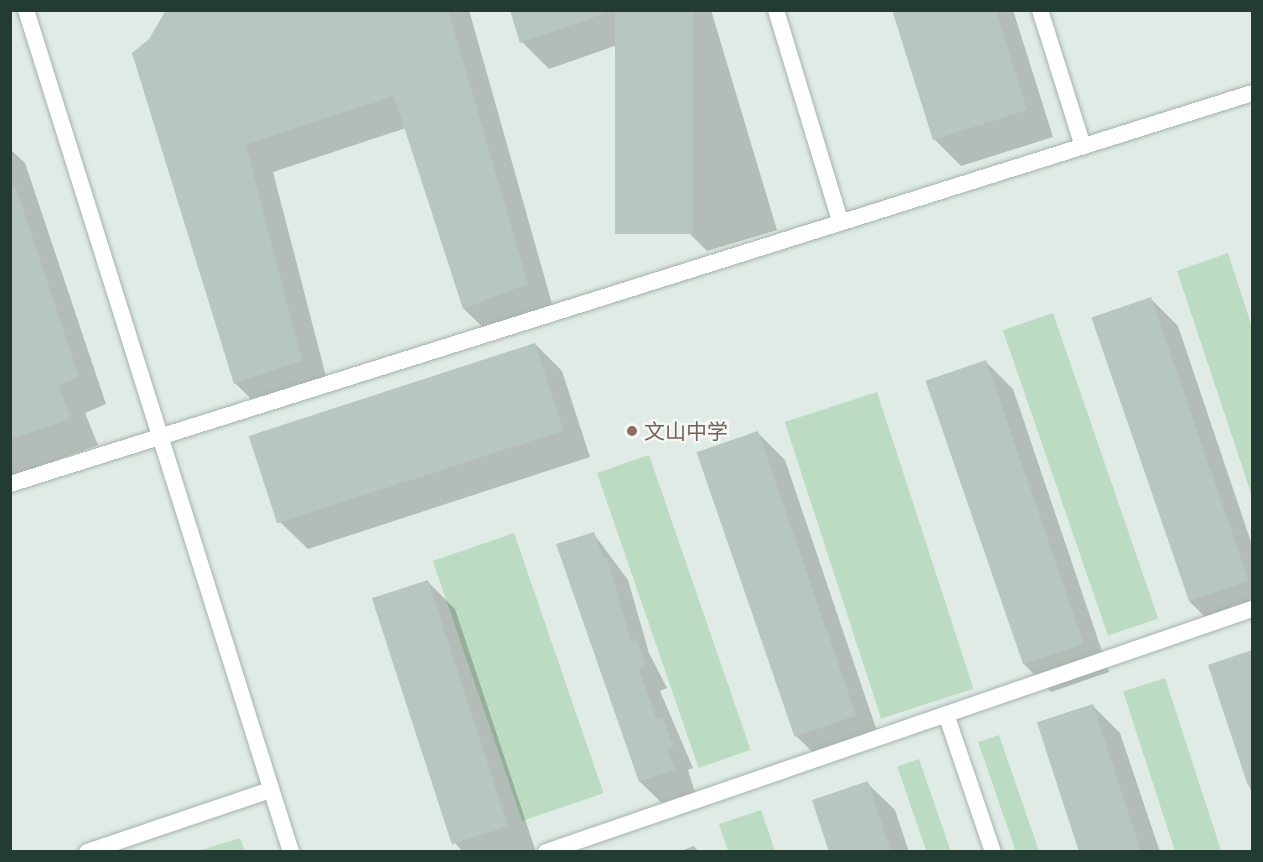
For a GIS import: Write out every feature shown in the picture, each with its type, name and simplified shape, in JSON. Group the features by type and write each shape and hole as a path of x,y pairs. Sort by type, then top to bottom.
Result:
{"lane":[{"path":"26,10 291,852"},
{"path":"776,10 840,221"},
{"path":"1040,10 1083,146"},
{"path":"10,484 160,433 1252,93"},
{"path":"546,852 1252,609"},
{"path":"946,714 993,852"},
{"path":"87,852 270,790"}],"green space":[{"path":"1228,253 1252,327 1252,496 1177,271"},
{"path":"1053,313 1158,618 1108,636 1003,330"},
{"path":"877,392 973,689 881,719 785,422"},
{"path":"649,455 751,750 699,768 597,473"},
{"path":"514,533 604,793 522,821 433,561"},
{"path":"1165,678 1221,851 1175,852 1123,692"},
{"path":"999,735 1039,851 1016,852 978,742"},
{"path":"919,759 951,851 927,852 897,766"},
{"path":"761,810 775,851 728,851 719,824"},
{"path":"240,838 245,851 198,851"}],"building":[{"path":"166,10 448,10 528,284 463,309 394,96 246,145 302,361 234,384 132,53 149,39"},
{"path":"510,10 602,10 603,14 520,43"},
{"path":"615,10 693,10 693,234 615,234"},
{"path":"892,10 996,10 1027,110 933,140"},
{"path":"15,185 79,377 59,385 71,418 10,440 10,186"},
{"path":"1151,297 1249,581 1189,601 1091,318"},
{"path":"535,343 563,430 277,524 249,436"},
{"path":"986,360 1084,644 1023,664 925,381"},
{"path":"758,431 856,716 795,737 697,452"},
{"path":"594,532 603,558 607,557 631,641 637,639 646,667 639,669 657,720 663,718 673,747 667,749 675,770 639,782 556,544"},
{"path":"428,580 508,826 452,845 372,598"},
{"path":"1252,650 1252,785 1248,786 1208,665"},
{"path":"1093,704 1141,852 1079,852 1037,722"},
{"path":"868,781 891,852 829,852 812,800"}],"place":[{"name":"文山中学","path":"632,431"}]}
